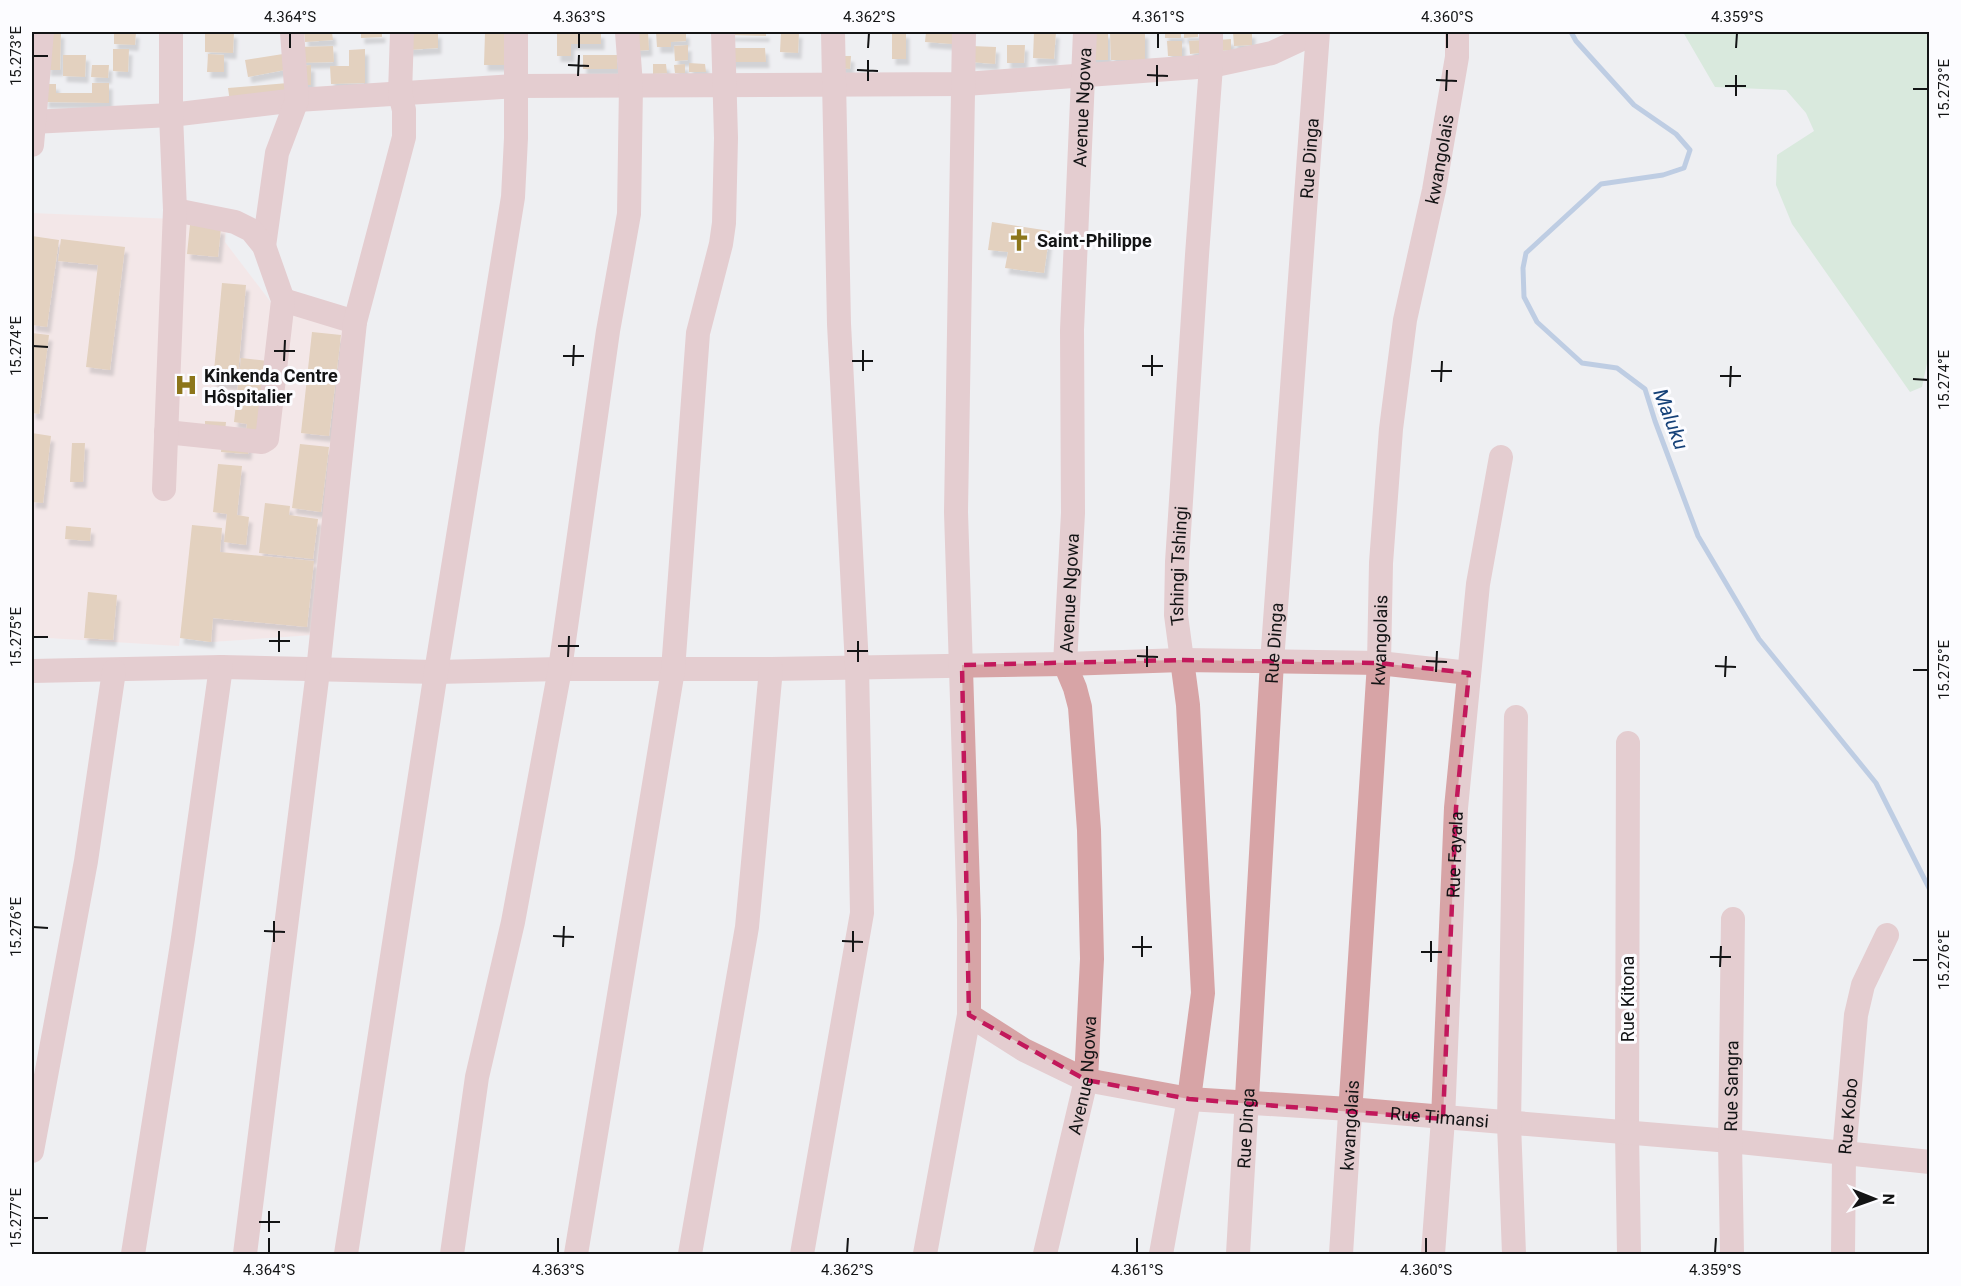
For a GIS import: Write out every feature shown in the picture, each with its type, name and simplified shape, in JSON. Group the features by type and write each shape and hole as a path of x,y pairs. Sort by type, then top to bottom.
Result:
{"street":[{"path":"42,32 32,129 297,100 516,86 965,84 1085,73 1212,66 1272,53 1317,32"},
{"path":"164,489 175,210 171,115 171,32"},
{"path":"264,246 277,153 297,100 292,32"},
{"path":"245,1254 318,671 356,322 404,137 404,117 400,94 402,32"},
{"path":"346,1254 436,672 513,197 516,32"},
{"path":"452,1254 477,1077 513,922 560,669 607,343 629,214 631,85 627,32"},
{"path":"576,1254 674,670 698,333 721,244 724,223 723,32"},
{"path":"802,1254 862,913 857,666 839,324 833,32"},
{"path":"925,1254 969,1015 969,920 956,512 959,278 965,84 964,32"},
{"name":"Avenue Ngowa","path":"1045,1254 1086,1080 1092,959 1089,830 1080,707 1065,664 1073,513 1072,330 1085,32"},
{"name":"Tshingi Tshingi","path":"1161,1254 1189,1099 1203,993 1188,705 1177,636 1177,562 1212,66 1211,32"},
{"name":"Rue Dinga","path":"1238,1254 1272,662 1317,32"},
{"name":"kwangolais","path":"1341,1254 1379,663 1381,562 1391,429 1405,320 1434,190 1457,57 1457,32"},
{"path":"166,432 262,442 267,439 283,300 264,246 251,230 235,222 175,210"},
{"path":"283,300 356,322"},
{"name":"Rue Fayala","path":"1433,1254 1443,1119 1456,808 1479,572 1501,457"},
{"path":"32,671 221,667 436,672 560,669 674,670 1182,660 1379,663 1469,673"},
{"path":"133,1254 183,938 221,667"},
{"path":"690,1254 747,927 771,669"},
{"path":"32,1151 86,861 114,671"},
{"path":"1514,1254 1509,1124 1516,717"},
{"name":"Rue Kitona","path":"1628,743 1629,1254"},
{"name":"Rue Sangra","path":"1732,1254 1730,1141 1733,919"},
{"name":"Rue Kobo","path":"1844,1254 1844,1155 1856,1015 1863,985 1887,935"},
{"name":"Rue Timansi","path":"969,1015 1024,1050 1086,1080 1189,1099 1349,1109 1443,1119 1730,1141 1844,1155 1929,1162"}],"highlighted area":[{"path":"1182,660 1379,663 1469,673 1456,808 1443,1119 1189,1099 1086,1080 969,1015 962,665"}],"shaded area":[{"name":"Kinkenda Centre Hôspitalier","path":"32,213 174,219 226,224 225,242 273,305 346,330 313,635 211,642 180,638 179,646 32,637"}],"green space":[{"path":"1683,32 1929,32 1930,349 1922,387 1910,392 1792,224 1776,185 1777,155 1814,131 1806,113 1786,90 1715,87"}],"building":[{"path":"49,32 61,32 60,70 47,70"},
{"path":"114,32 136,32 135,45 114,44"},
{"path":"205,32 234,32 233,53 205,52"},
{"path":"304,32 332,32 333,40 305,42"},
{"path":"361,32 382,32 382,37 361,38"},
{"path":"438,32 438,48 408,50 407,33"},
{"path":"557,32 601,32 601,44 571,44 571,56 557,56"},
{"path":"633,32 648,32 649,50 634,51"},
{"path":"656,32 686,32 686,41 671,42 671,47 657,47"},
{"path":"730,32 766,32 766,36 730,35"},
{"path":"781,32 799,32 798,53 780,52"},
{"path":"892,32 906,32 906,59 892,59"},
{"path":"926,32 953,32 952,44 925,42"},
{"path":"1034,32 1056,32 1054,59 1033,58"},
{"path":"1089,32 1108,32 1108,60 1090,60"},
{"path":"1110,32 1145,32 1145,60 1111,60"},
{"path":"1165,32 1181,32 1181,38 1165,38"},
{"path":"1184,32 1198,32 1198,37 1184,38"},
{"path":"1233,32 1252,32 1252,45 1234,46"},
{"path":"485,33 510,34 510,65 484,65"},
{"path":"1231,39 1231,50 1218,51 1218,40"},
{"path":"1206,40 1207,52 1190,54 1189,41"},
{"path":"1167,41 1182,41 1182,56 1168,56"},
{"path":"688,45 688,60 675,61 674,46"},
{"path":"1007,45 1025,45 1024,63 1007,63"},
{"path":"333,46 334,62 297,63 297,47"},
{"path":"971,46 996,47 995,64 970,62"},
{"path":"728,48 765,48 766,62 728,62"},
{"path":"113,49 129,49 128,72 113,71"},
{"path":"365,49 365,83 331,84 330,66 349,66 349,50"},
{"path":"208,54 224,55 224,72 207,72"},
{"path":"283,54 285,70 248,77 245,60"},
{"path":"63,55 86,55 85,77 63,76"},
{"path":"583,55 617,55 617,69 583,69"},
{"path":"840,56 851,56 850,69 839,68"},
{"path":"689,63 705,64 706,72 689,72"},
{"path":"653,64 666,64 667,73 653,74"},
{"path":"685,64 685,73 675,73 674,65"},
{"path":"92,65 109,65 108,78 91,77"},
{"path":"311,65 311,85 300,85 299,66"},
{"path":"92,83 109,83 109,103 45,102 45,84 56,84 56,93 92,93"},
{"path":"288,83 289,96 230,102 228,88"},
{"name":"Saint-Philippe","path":"992,222 1050,231 1044,273 1005,268 1008,252 988,250"},
{"path":"190,225 221,228 218,257 187,254"},
{"path":"32,236 59,240 47,327 32,325"},
{"path":"61,239 125,247 110,370 86,367 98,265 58,261"},
{"path":"222,283 246,285 237,385 213,382"},
{"path":"312,332 341,335 329,436 301,433"},
{"path":"32,333 49,335 39,414 32,413"},
{"path":"241,358 268,361 259,432 246,431 247,424 234,422"},
{"path":"205,421 226,422 225,432 205,431"},
{"path":"32,433 51,436 43,503 32,502"},
{"path":"222,439 249,442 248,454 221,452"},
{"path":"72,443 85,443 83,482 70,482"},
{"path":"300,444 329,447 321,512 292,508"},
{"path":"218,464 242,466 237,515 249,517 246,545 224,542 227,514 213,512"},
{"path":"265,503 290,506 289,515 318,519 313,559 259,553"},
{"path":"192,525 222,528 220,552 314,561 307,627 213,618 211,642 180,638"},
{"path":"66,526 91,528 90,541 65,539"},
{"path":"88,592 117,595 113,640 84,638"}],"waterway":[{"name":"Maluku","path":"1571,32 1576,41 1634,105 1676,134 1690,150 1684,168 1663,175 1601,184 1526,253 1523,268 1524,297 1537,322 1582,363 1617,368 1645,389 1698,536 1759,639 1876,783 1930,890"}],"place":[{"name":"Saint-Philippe","path":"1019,240"},
{"name":"Kinkenda Centre Hôspitalier","path":"186,385"}]}
